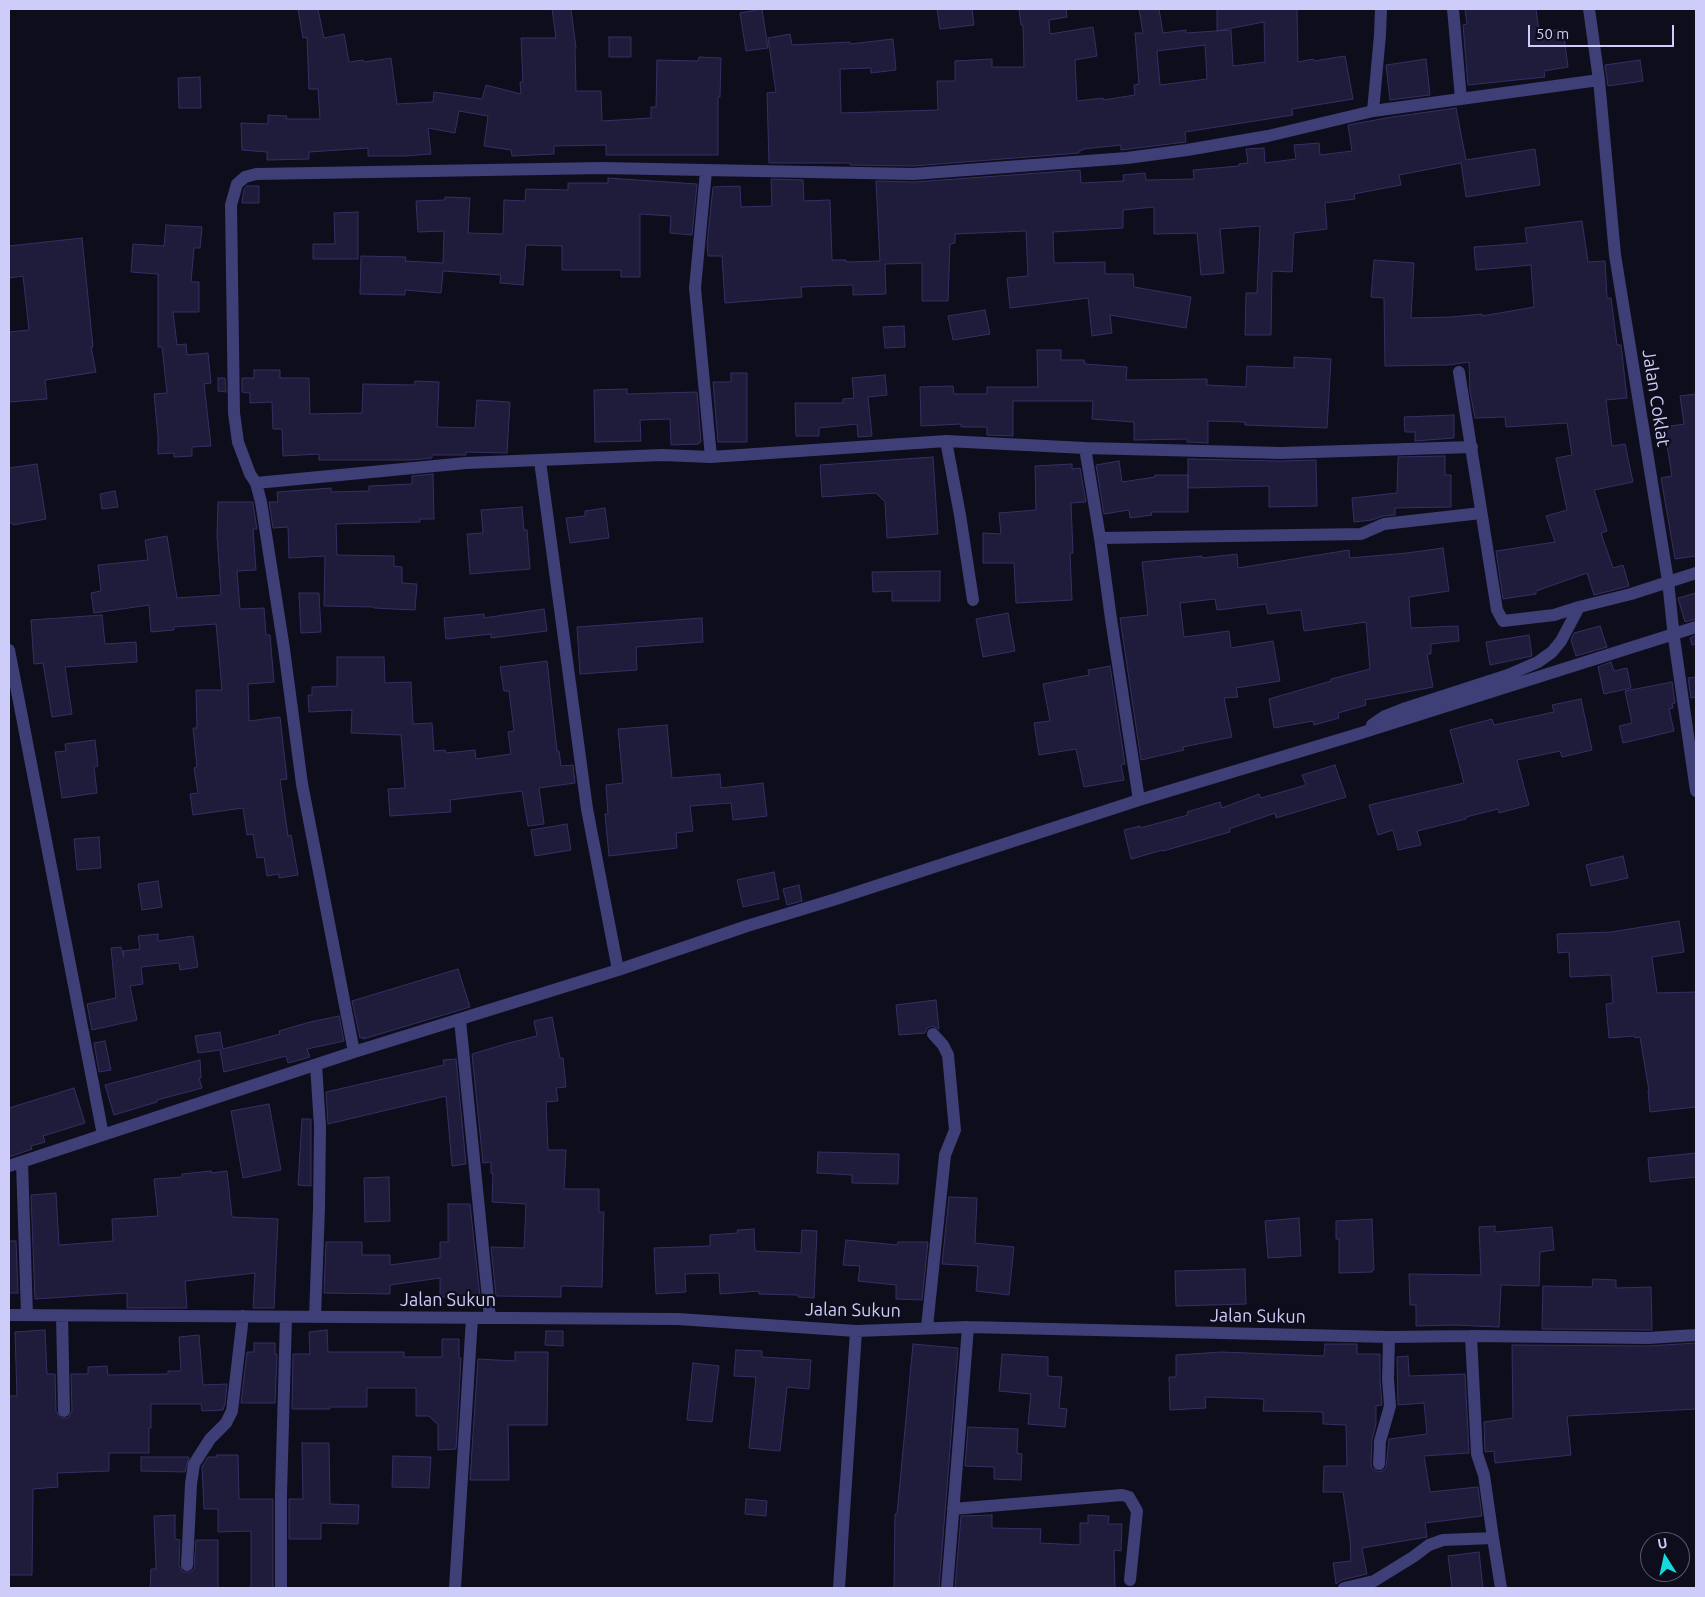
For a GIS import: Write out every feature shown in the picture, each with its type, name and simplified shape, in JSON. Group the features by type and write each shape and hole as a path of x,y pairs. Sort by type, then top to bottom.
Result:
{"street":[{"path":"1373,111 1381,9"},
{"path":"1453,9 1461,100"},
{"name":"Jalan Coklat","path":"1589,9 1599,80 1615,254 1668,581 1674,635 1694,750 1696,791"},
{"path":"354,1052 302,784 284,649 256,483 250,474 238,442 234,412 232,205 237,184 245,177 256,174 582,168 913,174 1127,158 1187,150 1268,136 1373,111 1599,80"},
{"path":"706,171 695,288 711,457"},
{"path":"1459,372 1497,610 1504,621 1554,615 1631,594 1696,573"},
{"path":"256,483 466,463 662,455 711,457 946,441 1085,448 1281,453 1472,448"},
{"path":"946,441 973,600"},
{"path":"1085,448 1139,800"},
{"path":"540,461 587,809 618,970"},
{"path":"1100,538 1361,534 1384,524 1481,513"},
{"path":"1358,734 1385,716 1508,675 1538,662 1552,652 1561,641 1579,607"},
{"path":"9,1166 354,1052 618,970 747,926 836,899 1139,800 1358,734 1696,627"},
{"path":"9,650 103,1135"},
{"path":"460,1020 490,1318"},
{"path":"927,1327 945,1155 955,1130 948,1055 933,1034"},
{"path":"315,1317 320,1126 316,1065"},
{"path":"22,1162 27,1315"},
{"name":"Jalan Sukun","path":"9,1315 678,1319 856,1331 968,1327 1389,1337 1648,1338 1696,1335"},
{"path":"62,1316 64,1411"},
{"path":"187,1565 191,1484 194,1464 210,1439 226,1423 232,1410 243,1316"},
{"path":"281,1588 281,1494 286,1318"},
{"path":"455,1588 472,1318"},
{"path":"947,1588 968,1327"},
{"path":"839,1588 856,1331"},
{"path":"1472,1336 1477,1454 1484,1475 1501,1588"},
{"path":"1380,1464 1380,1441 1390,1406 1388,1379 1389,1337"},
{"path":"953,1509 1128,1497 1136,1510 1130,1580"},
{"path":"1344,1588 1374,1581 1429,1546 1443,1540 1493,1538"}],"building":[{"path":"298,9 318,9 324,38 344,34 349,62 391,58 397,104 433,102 434,92 482,99 486,85 521,94 520,82 523,82 521,38 556,38 552,9 571,9 576,48 576,91 601,91 602,121 651,118 651,107 656,107 657,60 698,61 699,57 721,58 720,97 718,97 718,155 606,155 606,145 554,146 554,154 512,156 511,150 484,146 488,116 459,111 455,133 428,128 431,154 368,156 368,148 309,152 309,159 267,160 267,152 242,150 241,123 268,124 268,115 287,116 286,119 320,119 318,89 309,89 307,37 303,38"},
{"path":"762,9 768,48 746,51 740,13"},
{"path":"937,9 972,9 974,25 940,29"},
{"path":"1019,9 1066,9 1067,17 1049,20 1050,34 1093,27 1097,56 1075,60 1077,101 1103,98 1103,100 1135,95 1134,85 1139,84 1135,33 1143,33 1139,9 1159,9 1163,33 1186,30 1186,33 1217,31 1217,9 1297,9 1298,62 1345,56 1353,99 1292,109 1293,115 1185,132 1186,142 1121,150 1121,145 1083,149 1079,153 913,166 850,165 850,163 769,163 767,93 776,92 768,38 790,34 792,45 850,42 850,44 893,39 896,70 871,73 871,68 840,69 841,113 938,110 937,81 955,81 955,61 992,59 992,67 1024,67 1023,25 1021,25","holes":["1264,22 1265,62 1233,66 1231,30 1218,31","1205,45 1207,79 1160,85 1157,51"]},
{"path":"1465,9 1536,9 1539,32 1563,29 1568,67 1544,71 1545,77 1468,85 1463,25 1467,24"},
{"path":"609,37 631,37 631,57 609,57"},
{"path":"1426,59 1430,95 1390,100 1386,65"},
{"path":"1640,60 1643,81 1608,86 1605,65"},
{"path":"200,77 201,108 179,108 178,78"},
{"path":"1456,108 1466,160 1535,149 1540,185 1466,197 1461,163 1399,175 1401,185 1354,194 1355,199 1325,203 1327,229 1294,233 1292,272 1272,271 1271,335 1245,335 1246,293 1257,293 1260,226 1220,229 1224,273 1201,275 1197,233 1154,234 1154,207 1123,210 1123,228 1053,232 1054,263 1105,262 1105,274 1133,274 1134,287 1191,297 1186,328 1110,315 1112,333 1092,336 1088,298 1010,308 1007,278 1028,276 1026,231 955,234 955,243 950,244 948,301 922,301 922,263 885,264 886,294 853,295 853,285 801,287 802,297 725,303 722,256 708,256 707,245 713,187 740,186 741,207 772,206 771,179 803,180 804,201 830,200 832,260 846,260 846,262 880,261 876,181 914,182 1080,170 1081,183 1124,181 1123,175 1145,173 1146,180 1194,179 1193,170 1239,166 1239,164 1248,163 1246,149 1264,148 1265,163 1296,159 1294,145 1319,143 1320,155 1352,151 1348,125"},
{"path":"608,178 697,184 692,235 670,233 671,216 640,214 640,277 621,277 621,270 562,270 562,246 526,245 523,285 500,283 501,275 443,271 441,293 405,290 405,295 360,294 361,256 406,257 405,261 443,263 444,231 418,232 416,201 445,200 445,197 470,198 468,233 503,234 504,200 525,201 526,189 568,190 568,183 608,183"},
{"path":"247,186 259,186 259,203 242,203 244,189"},
{"path":"358,212 358,259 313,259 313,244 335,244 334,213"},
{"path":"1582,221 1588,262 1605,261 1607,298 1611,298 1617,345 1621,345 1627,398 1606,400 1612,446 1625,444 1633,482 1594,490 1607,531 1601,533 1613,568 1623,565 1629,586 1594,595 1587,573 1536,591 1536,594 1503,599 1496,551 1555,542 1546,516 1567,510 1556,458 1572,455 1567,423 1506,427 1505,417 1475,418 1470,392 1469,362 1448,365 1385,366 1384,298 1371,297 1374,260 1414,263 1411,318 1482,314 1482,316 1534,307 1531,265 1476,270 1474,247 1527,243 1525,228"},
{"path":"166,225 202,227 200,248 194,248 191,282 199,282 199,312 173,312 177,345 186,344 187,355 208,353 211,383 204,384 211,446 192,447 192,456 174,457 174,453 158,454 154,394 167,393 162,347 158,347 158,274 131,272 133,244 164,246"},
{"path":"82,238 93,347 91,347 96,372 45,380 47,399 9,402 9,332 29,330 23,276 9,278 9,246"},
{"path":"985,310 990,334 953,340 948,316"},
{"path":"904,326 905,347 885,348 883,327"},
{"path":"1037,350 1061,350 1061,360 1084,360 1085,364 1127,367 1126,380 1207,379 1207,385 1246,387 1247,366 1294,368 1294,357 1331,359 1327,428 1245,425 1245,422 1208,421 1208,443 1187,442 1187,439 1134,440 1134,422 1092,419 1093,401 1013,401 1013,436 987,435 987,427 961,427 961,424 921,426 920,387 953,386 954,394 987,394 987,387 1038,387"},
{"path":"254,370 280,370 280,378 309,378 310,414 362,413 363,384 414,385 415,381 439,382 437,427 475,428 477,400 510,402 507,453 466,452 466,455 432,455 432,458 411,460 319,460 319,454 283,456 282,429 273,429 272,402 250,403 250,393 242,392 242,378 254,378"},
{"path":"731,373 747,373 747,442 718,442 713,382 731,382"},
{"path":"885,375 887,395 868,397 872,436 858,437 857,424 819,428 819,436 796,436 795,403 843,403 843,399 854,398 852,378"},
{"path":"218,378 225,378 226,392 218,391"},
{"path":"627,389 627,394 697,392 701,442 699,444 671,445 670,419 640,420 641,441 595,442 594,390"},
{"path":"1696,394 1696,556 1675,559 1661,478 1672,476 1664,427 1684,424 1680,396"},
{"path":"1454,415 1454,438 1415,441 1415,432 1405,432 1404,417"},
{"path":"1445,456 1445,475 1451,475 1451,507 1395,508 1395,515 1354,522 1352,498 1397,493 1398,457"},
{"path":"933,457 938,534 887,538 885,502 876,493 822,497 820,465"},
{"path":"1188,459 1316,460 1317,506 1269,507 1269,486 1188,488"},
{"path":"1119,461 1122,482 1155,477 1155,475 1188,475 1188,512 1151,512 1152,515 1130,518 1129,510 1104,514 1096,465"},
{"path":"37,464 46,519 13,525 13,523 9,523 9,468"},
{"path":"1072,464 1072,469 1080,468 1086,502 1071,503 1073,553 1070,553 1072,600 1016,603 1014,563 983,563 983,533 1001,534 999,513 1036,510 1035,466"},
{"path":"433,474 434,519 420,519 420,522 336,524 337,555 394,556 394,566 402,567 402,583 417,584 415,610 324,606 325,556 289,558 288,527 273,528 269,502 278,502 277,492 331,488 331,492 369,491 369,486 412,484 412,476"},
{"path":"115,491 118,507 102,509 100,494"},
{"path":"218,502 253,502 257,529 253,529 256,570 237,571 240,609 264,608 266,635 270,635 274,682 248,684 249,721 280,717 287,779 280,780 288,836 291,835 298,875 279,878 279,874 267,876 264,857 257,858 253,834 247,835 243,808 193,815 190,794 198,793 194,768 197,767 193,728 197,728 196,690 222,690 216,624 174,627 174,630 151,632 149,605 94,613 91,593 101,591 98,565 148,560 145,540 167,536 177,598 221,595 217,536"},
{"path":"522,507 524,530 527,530 530,569 470,574 467,534 483,533 481,510"},
{"path":"605,508 609,538 570,543 566,518 585,516 585,511"},
{"path":"1443,548 1449,591 1409,597 1411,628 1458,626 1459,641 1431,644 1431,654 1427,654 1433,687 1365,700 1366,705 1338,713 1339,718 1314,725 1313,721 1274,728 1269,699 1331,681 1331,679 1370,669 1366,622 1304,631 1301,610 1268,614 1266,604 1217,610 1215,599 1180,603 1184,637 1229,631 1231,648 1273,641 1280,681 1236,688 1238,697 1224,698 1232,737 1183,747 1184,750 1141,760 1120,618 1148,615 1142,562 1237,554 1238,568 1349,550 1350,558"},
{"path":"940,571 940,601 892,601 892,591 873,592 872,572"},
{"path":"299,593 319,593 321,632 301,633"},
{"path":"1696,593 1696,619 1685,622 1678,598"},
{"path":"544,609 547,631 491,638 491,634 446,639 444,618 484,614 484,618"},
{"path":"1008,613 1015,651 983,657 976,619"},
{"path":"102,615 105,644 136,642 137,662 65,667 72,714 52,717 43,663 34,664 31,620"},
{"path":"702,618 703,642 636,647 637,670 580,674 577,627"},
{"path":"1600,626 1607,647 1576,656 1571,640 1574,633"},
{"path":"1529,635 1532,656 1490,665 1486,642"},
{"path":"1696,635 1696,644 1692,645 1690,638"},
{"path":"337,657 384,657 385,683 411,682 413,724 432,723 434,751 445,750 446,753 475,750 476,759 511,754 508,732 514,731 509,691 504,691 500,667 547,661 557,751 559,751 561,766 573,765 575,783 539,788 544,824 528,826 522,791 450,800 451,812 390,816 388,789 405,788 401,735 351,733 352,710 309,712 308,695 312,695 312,687 337,686"},
{"path":"1611,662 1614,671 1627,668 1631,688 1604,694 1598,667"},
{"path":"1110,666 1125,764 1121,765 1124,780 1084,787 1076,749 1039,755 1034,723 1050,721 1043,684 1089,675 1088,670"},
{"path":"1696,677 1696,697 1691,698 1688,678"},
{"path":"1672,682 1675,703 1672,704 1673,708 1669,709 1674,731 1623,743 1619,726 1632,723 1625,691"},
{"path":"1581,699 1592,750 1562,757 1560,751 1517,760 1529,805 1499,813 1498,809 1417,831 1421,845 1398,850 1393,830 1378,835 1369,805 1464,783 1450,730 1492,719 1494,725 1554,712 1552,705"},
{"path":"667,725 672,778 720,774 721,788 763,783 767,816 733,820 731,803 690,806 693,831 676,833 677,848 609,856 605,814 608,814 606,785 623,783 618,729"},
{"path":"95,740 98,766 94,767 97,793 62,798 55,752 66,751 65,744"},
{"path":"1335,765 1346,797 1276,818 1275,813 1229,829 1230,832 1131,859 1124,830 1140,826 1140,828 1188,815 1187,812 1220,802 1222,808 1259,794 1261,798 1306,785 1302,775"},
{"path":"567,824 571,850 535,856 531,830"},
{"path":"99,837 101,868 77,870 74,839"},
{"path":"1623,856 1628,878 1591,886 1586,865"},
{"path":"774,872 779,899 743,907 737,880"},
{"path":"158,881 162,907 142,910 138,884"},
{"path":"799,885 802,901 787,905 783,889"},
{"path":"1679,921 1684,952 1652,957 1657,993 1696,992 1696,1107 1650,1112 1649,1091 1640,1037 1609,1038 1606,1004 1613,1003 1611,975 1570,977 1569,952 1558,953 1557,934 1611,932"},
{"path":"158,934 158,941 193,936 198,967 180,970 179,963 141,967 143,984 130,986 137,1020 92,1030 87,1004 116,998 111,948 121,947 124,957 123,951 140,949 138,936"},
{"path":"458,969 470,1007 363,1039 363,1037 360,1038 352,1001"},
{"path":"936,1000 939,1029 932,1026 927,1028 925,1033 899,1035 896,1005"},
{"path":"339,1016 344,1041 307,1049 310,1057 288,1063 286,1056 224,1072 220,1050 198,1053 195,1036 220,1032 223,1049 280,1034 279,1031 310,1022"},
{"path":"552,1017 560,1058 563,1058 566,1087 556,1088 558,1101 546,1102 548,1150 566,1150 564,1189 599,1189 599,1212 604,1212 602,1287 561,1286 561,1297 496,1296 491,1247 524,1248 526,1204 492,1202 493,1173 491,1173 491,1162 483,1163 472,1054 537,1036 534,1021"},
{"path":"105,1041 111,1070 99,1072 94,1043"},
{"path":"456,1059 466,1164 452,1166 446,1096 328,1124 326,1092 444,1065 443,1060"},
{"path":"200,1060 201,1078 199,1078 202,1088 157,1100 157,1102 114,1115 105,1085"},
{"path":"74,1088 85,1123 43,1136 45,1142 31,1146 32,1149 9,1157 9,1108"},
{"path":"269,1104 281,1170 243,1178 231,1111"},
{"path":"302,1119 311,1119 311,1186 298,1185"},
{"path":"818,1152 899,1154 898,1184 852,1183 852,1175 817,1173"},
{"path":"1696,1153 1696,1177 1650,1182 1648,1158"},
{"path":"211,1171 211,1173 227,1171 232,1217 278,1219 274,1308 253,1308 255,1273 185,1281 187,1308 127,1308 127,1293 35,1299 31,1195 56,1193 59,1245 113,1241 112,1219 158,1216 154,1179 182,1177 182,1174"},
{"path":"389,1177 390,1221 365,1222 364,1178"},
{"path":"949,1197 977,1198 975,1243 1014,1247 1009,1295 976,1291 978,1266 942,1264"},
{"path":"448,1204 470,1204 480,1297 440,1297 440,1278 390,1285 390,1294 324,1293 326,1242 362,1242 362,1255 390,1255 390,1265 440,1258 440,1242 448,1242"},
{"path":"1299,1218 1301,1256 1268,1258 1265,1221"},
{"path":"1372,1219 1374,1270 1372,1272 1339,1273 1339,1239 1336,1239 1336,1221"},
{"path":"1495,1226 1495,1232 1552,1227 1554,1250 1540,1252 1539,1286 1501,1285 1499,1327 1416,1326 1416,1305 1410,1305 1409,1274 1481,1275 1479,1227"},
{"path":"754,1229 755,1251 801,1253 802,1230 817,1231 814,1298 798,1297 798,1295 759,1294 759,1291 720,1294 719,1273 685,1274 686,1292 656,1294 654,1248 710,1246 710,1235 738,1233 737,1230"},
{"path":"846,1240 897,1245 898,1242 928,1242 922,1300 896,1299 896,1285 858,1281 860,1266 843,1265"},
{"path":"9,1241 16,1241 18,1293 9,1293"},
{"path":"1245,1269 1246,1304 1176,1306 1175,1271"},
{"path":"1593,1279 1616,1280 1616,1288 1651,1287 1652,1330 1542,1329 1543,1286 1592,1287"},
{"path":"45,1330 47,1374 55,1374 56,1411 61,1418 68,1418 72,1411 71,1374 88,1374 88,1367 107,1366 108,1375 168,1374 168,1371 181,1371 179,1337 199,1335 203,1385 227,1384 225,1404 223,1410 202,1411 201,1404 151,1404 149,1453 109,1453 109,1471 57,1473 58,1487 33,1489 32,1575 9,1575 9,1396 17,1396 15,1332"},
{"path":"327,1330 328,1352 404,1352 404,1357 442,1357 442,1339 459,1339 459,1358 461,1358 456,1449 438,1450 438,1425 429,1416 416,1416 416,1388 367,1388 367,1407 292,1409 293,1354 310,1354 309,1332"},
{"path":"546,1331 563,1331 563,1346 545,1345"},
{"path":"254,1343 275,1343 275,1354 277,1354 275,1403 241,1403 247,1352 254,1352"},
{"path":"1696,1343 1696,1409 1567,1416 1571,1455 1495,1463 1494,1451 1485,1452 1484,1422 1513,1418 1512,1345 1648,1346"},
{"path":"913,1344 958,1348 939,1588 894,1588 895,1514 897,1514"},
{"path":"1325,1344 1357,1344 1357,1354 1380,1354 1382,1405 1376,1406 1376,1424 1372,1440 1371,1464 1372,1468 1378,1472 1386,1468 1389,1439 1427,1434 1424,1403 1398,1405 1397,1357 1408,1356 1409,1376 1465,1374 1469,1453 1424,1456 1430,1492 1478,1487 1482,1516 1425,1523 1427,1537 1362,1548 1367,1574 1342,1580 1336,1584 1333,1563 1351,1561 1350,1540 1343,1492 1323,1492 1324,1466 1347,1466 1346,1425 1323,1424 1323,1412 1263,1411 1264,1399 1205,1397 1206,1408 1170,1410 1169,1377 1176,1377 1176,1355 1221,1352 1324,1356"},
{"path":"736,1350 762,1351 762,1357 811,1360 809,1389 787,1387 780,1451 749,1448 756,1377 734,1376"},
{"path":"515,1352 548,1352 547,1425 508,1425 509,1480 470,1480 478,1359 515,1361"},
{"path":"1002,1354 1048,1357 1048,1376 1062,1377 1059,1408 1067,1409 1065,1427 1028,1424 1031,1394 999,1391"},
{"path":"693,1363 719,1366 712,1422 687,1420"},
{"path":"968,1427 1018,1429 1017,1453 1022,1454 1021,1480 994,1479 994,1467 965,1466"},
{"path":"302,1443 329,1443 330,1504 359,1505 358,1524 321,1523 321,1539 289,1539 289,1499 303,1499"},
{"path":"217,1455 238,1455 239,1499 273,1499 273,1588 251,1588 251,1531 218,1532 218,1509 204,1509 202,1467 208,1457 217,1457"},
{"path":"393,1456 431,1457 429,1488 392,1487"},
{"path":"141,1457 189,1457 185,1472 141,1471"},
{"path":"746,1499 767,1501 766,1516 745,1514"},
{"path":"175,1515 175,1539 180,1540 179,1565 183,1572 190,1572 194,1569 196,1540 218,1540 218,1588 150,1588 151,1569 156,1569 154,1516"},
{"path":"992,1515 992,1528 1041,1529 1040,1543 1080,1545 1080,1523 1088,1523 1088,1515 1109,1516 1108,1524 1122,1524 1121,1551 1114,1550 1115,1588 955,1588 961,1516"},
{"path":"1479,1552 1483,1588 1452,1588 1448,1556"}]}
